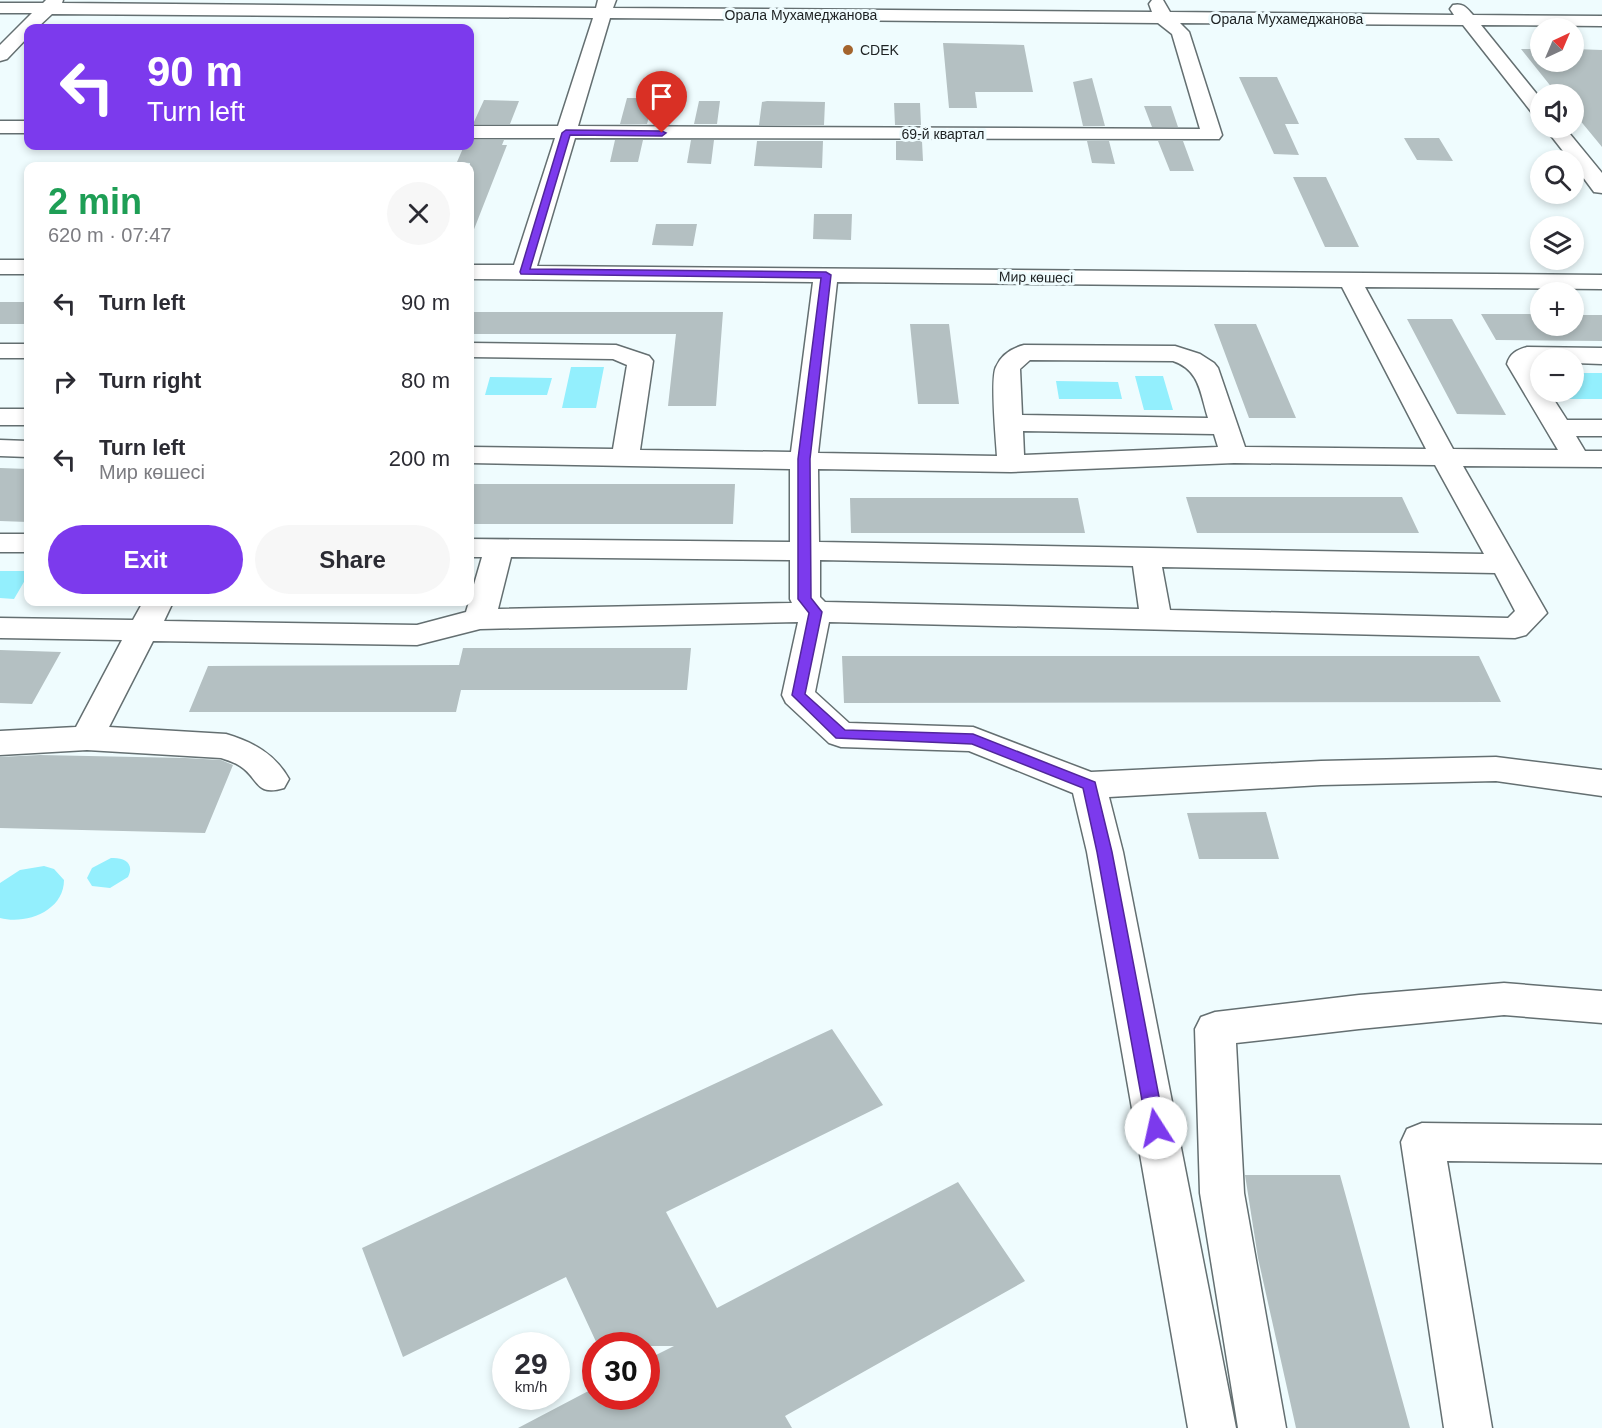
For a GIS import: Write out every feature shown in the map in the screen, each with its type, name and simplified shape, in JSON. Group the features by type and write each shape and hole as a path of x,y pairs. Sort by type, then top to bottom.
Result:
{"street":[{"path":"1156,0 1163,18 1180,32"},
{"path":"1453,0 1530,98"},
{"path":"33,23 52,4"},
{"name":"Орала Мухамеджанова","path":"0,8 52,4 602,14 1602,21"},
{"path":"524,272 602,14"},
{"name":"Орала Мухамеджанова","path":"0,23 602,14"},
{"name":"Орала Мухамеджанова","path":"876,15 1180,32 1530,35"},
{"path":"0,55 24,32"},
{"name":"69-й квартал","path":"566,133 1212,135 1180,32"},
{"path":"1584,36 1602,36"},
{"path":"0,127 24,128"},
{"path":"474,132 566,133"},
{"path":"1563,138 1602,187"},
{"path":"0,267 24,267"},
{"name":"Мир көшесі","path":"474,272 1602,282"},
{"path":"816,612 805,599 804,459 826,275"},
{"path":"0,628 417,635 480,619 816,612 1515,628 1532,614 1444,457 1350,280"},
{"path":"474,350 616,352 640,361 625,457"},
{"path":"0,351 24,351"},
{"path":"1011,464 1007,369 1012,361 1024,352 1174,354 1191,359 1205,368 1234,455"},
{"path":"1589,458 1558,428 1520,364 1521,359 1527,356 1602,356"},
{"path":"0,417 24,417"},
{"path":"1010,423 1224,426"},
{"path":"1558,428 1602,428"},
{"path":"0,448 24,448"},
{"path":"474,455 1011,464 1234,455 1589,458"},
{"path":"0,543 24,543"},
{"path":"474,548 804,551 1504,564"},
{"path":"480,619 499,549"},
{"path":"1146,557 1156,620"},
{"path":"87,738 156,606"},
{"path":"816,612 798,695 841,735 973,739 1089,785 1321,773 1496,769 1602,783"},
{"path":"0,743 87,738 226,746 253,758 272,779"},
{"path":"1089,785 1105,852 1212,1428"},
{"path":"1262,1428 1222,1193 1215,1029 1359,1012 1504,999 1602,1007"},
{"path":"1468,1428 1422,1142 1602,1145"}],"shaded area":[{"path":"571,367 604,367 596,408 562,408"},
{"path":"1584,373 1602,373 1602,399 1584,399"},
{"path":"1135,376 1163,376 1173,410 1144,410"},
{"path":"490,377 552,378 547,395 485,395"},
{"path":"1056,381 1118,382 1122,399 1059,399"},
{"path":"0,571 24,571 24,582 14,599 0,598"},
{"path":"111,858 127,862 130,868 128,877 110,888 92,886 87,878 92,868"},
{"path":"44,866 54,869 64,880 58,900 42,913 32,917 10,920 0,918 0,883 20,870"}],"building":[{"path":"943,43 1024,45 1033,92 975,92 977,108 949,108"},
{"path":"1521,49 1530,49 1530,60"},
{"path":"1584,49 1602,50 1602,147 1584,125 1584,84 1549,84 1539,72 1584,72"},
{"path":"1239,77 1277,77 1299,124 1285,124 1299,155 1274,154"},
{"path":"1092,78 1105,126 1083,126 1073,82"},
{"path":"627,98 654,98 647,124 620,124"},
{"path":"484,100 519,101 510,124 474,124"},
{"path":"699,101 720,101 717,124 694,124"},
{"path":"762,102 825,102 824,125 759,125"},
{"path":"894,103 920,103 921,125 895,125"},
{"path":"1144,106 1171,106 1178,127 1152,127"},
{"path":"1404,138 1439,138 1453,161 1417,160"},
{"path":"474,140 504,140 502,145 507,145 474,229 474,162 457,162 462,150 474,150"},
{"path":"615,140 643,140 638,162 610,162"},
{"path":"691,140 714,140 711,164 687,163"},
{"path":"757,141 823,141 822,168 754,166"},
{"path":"896,141 922,141 923,161 896,160"},
{"path":"1087,141 1109,141 1115,164 1092,163"},
{"path":"1158,141 1183,141 1194,171 1170,171"},
{"path":"1293,177 1326,177 1359,247 1325,247"},
{"path":"814,214 852,214 851,240 813,239"},
{"path":"656,224 697,224 693,246 652,245"},
{"path":"0,302 24,302 24,324 0,324"},
{"path":"474,312 723,312 716,406 668,406 676,334 474,334"},
{"path":"1481,314 1530,314 1530,336 1584,336 1584,315 1602,315 1602,341 1496,340"},
{"path":"1407,319 1452,319 1506,415 1457,414"},
{"path":"910,324 949,324 959,404 918,404"},
{"path":"1214,324 1256,324 1296,418 1249,418"},
{"path":"0,468 24,469 24,522 0,521"},
{"path":"474,484 735,484 733,524 474,524"},
{"path":"1186,497 1402,497 1419,533 1197,533"},
{"path":"850,498 1078,498 1085,533 851,533"},
{"path":"463,648 691,648 687,690 461,690 456,712 189,712 208,666 459,665"},
{"path":"0,650 61,652 32,704 0,703"},
{"path":"842,656 1479,656 1501,702 844,703"},
{"path":"40,755 185,758 221,760 233,765 205,833 0,828 0,757"},
{"path":"1266,812 1279,859 1199,859 1187,813"},
{"path":"832,1029 883,1105 666,1212 717,1308 958,1182 1025,1281 785,1416 792,1428 518,1428 552,1410 570,1410 570,1401 582,1394 582,1410 660,1410 660,1353 674,1346 660,1346 660,1332 592,1332 566,1277 403,1357 362,1248"},
{"path":"1245,1175 1340,1175 1410,1428 1296,1428 1258,1258"}],"place":[{"name":"CDEK","path":"848,50"}],"route":[{"path":"662,133 566,133 524,272 826,275 804,459 805,599 816,612 798,695 841,735 973,739 1089,785 1105,852 1156,1128"}]}
